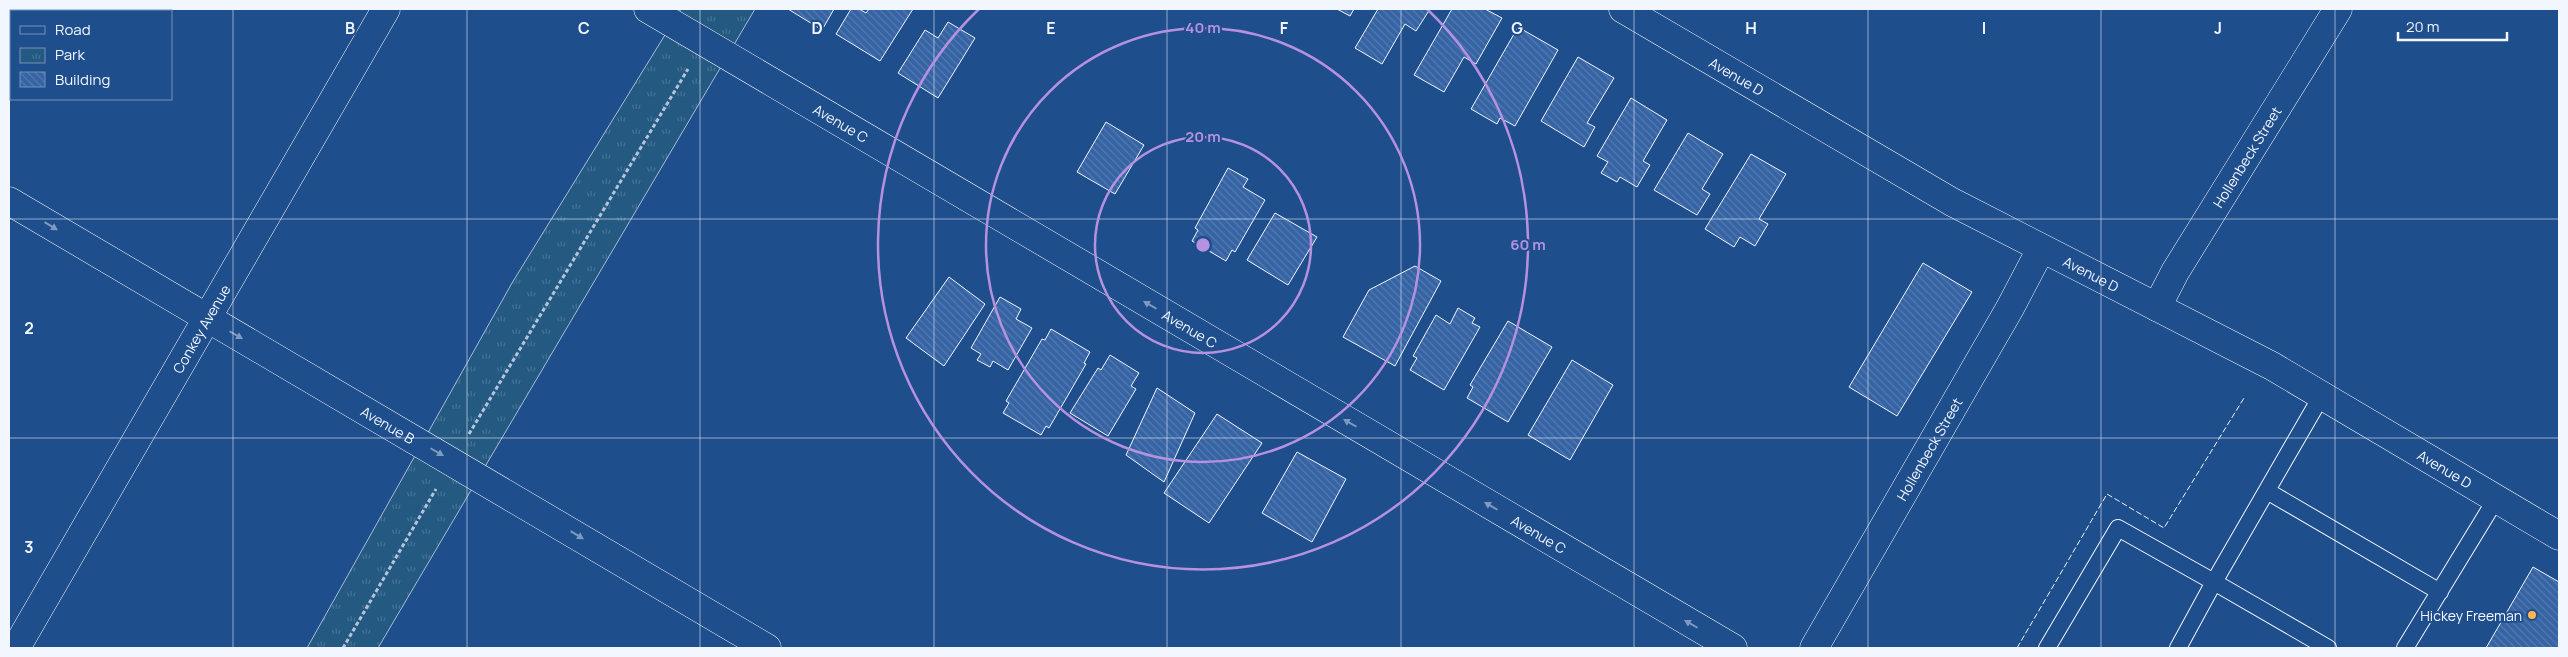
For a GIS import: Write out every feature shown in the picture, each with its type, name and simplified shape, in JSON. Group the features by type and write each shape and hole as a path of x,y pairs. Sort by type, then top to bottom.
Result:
{"street":[{"name":"Conkey Avenue","path":"16,648 386,9"},
{"name":"Avenue C","path":"648,9 1733,648"},
{"name":"Avenue D","path":"1623,9 1952,202 2241,350 2322,395 2559,536"},
{"name":"Hollenbeck Street","path":"2157,307 2175,272 2338,9"},
{"name":"Avenue B","path":"9,201 768,648"},
{"name":"Hollenbeck Street","path":"1814,648 2010,308 2041,249"}],"lane":[{"path":"2178,648 2322,395"},
{"path":"2267,491 2440,592"},
{"path":"2405,648 2496,499"},
{"path":"2047,648 2118,528 2328,648"}],"path":[{"path":"343,648 692,61"}],"green space":[{"path":"681,9 755,9 378,648 307,648 512,283"}],"building":[{"path":"788,9 834,9 822,30"},
{"path":"851,9 859,9 866,13 869,9 913,9 880,61 836,34"},
{"path":"1337,9 1354,9 1350,16"},
{"path":"1378,9 1430,9 1416,31 1405,24 1382,64 1355,48"},
{"path":"1452,9 1485,9 1502,18 1476,64 1464,57 1444,92 1414,75"},
{"path":"948,22 975,38 938,98 898,73 925,30 938,38"},
{"path":"1518,27 1558,50 1515,126 1500,118 1497,124 1471,109"},
{"path":"1578,57 1614,78 1587,123 1595,127 1584,147 1541,121"},
{"path":"1631,98 1667,120 1643,161 1650,165 1637,187 1620,177 1617,182 1601,173 1608,162 1597,156"},
{"path":"1106,122 1144,145 1115,194 1077,172"},
{"path":"1688,133 1723,154 1702,189 1710,194 1697,215 1654,190"},
{"path":"1751,154 1786,174 1759,219 1768,224 1755,246 1740,237 1734,247 1705,229"},
{"path":"1228,168 1248,179 1243,187 1265,200 1235,252 1232,250 1226,261 1192,241 1198,230 1195,228"},
{"path":"1275,213 1317,237 1288,285 1247,260"},
{"path":"1923,263 1972,292 1897,416 1849,387"},
{"path":"1415,266 1441,281 1395,366 1343,337 1369,290"},
{"path":"949,277 985,304 944,366 906,338"},
{"path":"1000,297 1021,309 1016,319 1032,328 1008,370 993,361 990,367 977,360 981,354 971,348"},
{"path":"1458,308 1475,318 1472,323 1480,327 1444,390 1410,370 1417,358 1413,356 1436,315 1450,324"},
{"path":"1508,321 1552,347 1508,422 1467,398 1473,387 1470,385"},
{"path":"1051,329 1090,352 1084,363 1086,364 1049,428 1046,426 1041,435 1003,413 1009,403 1006,401 1042,339 1045,340"},
{"path":"1110,355 1139,373 1131,386 1136,389 1108,436 1070,413 1098,368 1101,370"},
{"path":"1572,360 1613,385 1570,460 1528,435"},
{"path":"1157,388 1195,413 1164,482 1126,455"},
{"path":"1217,414 1262,443 1209,523 1164,493"},
{"path":"1297,452 1346,479 1312,542 1262,513"},
{"name":"Hickey Freeman","path":"2533,567 2559,582 2559,648 2486,648"}],"fence":[{"path":"2017,648 2107,494 2164,528 2244,398"}],"place":[{"name":"Hickey Freeman","path":"2532,615"}]}
